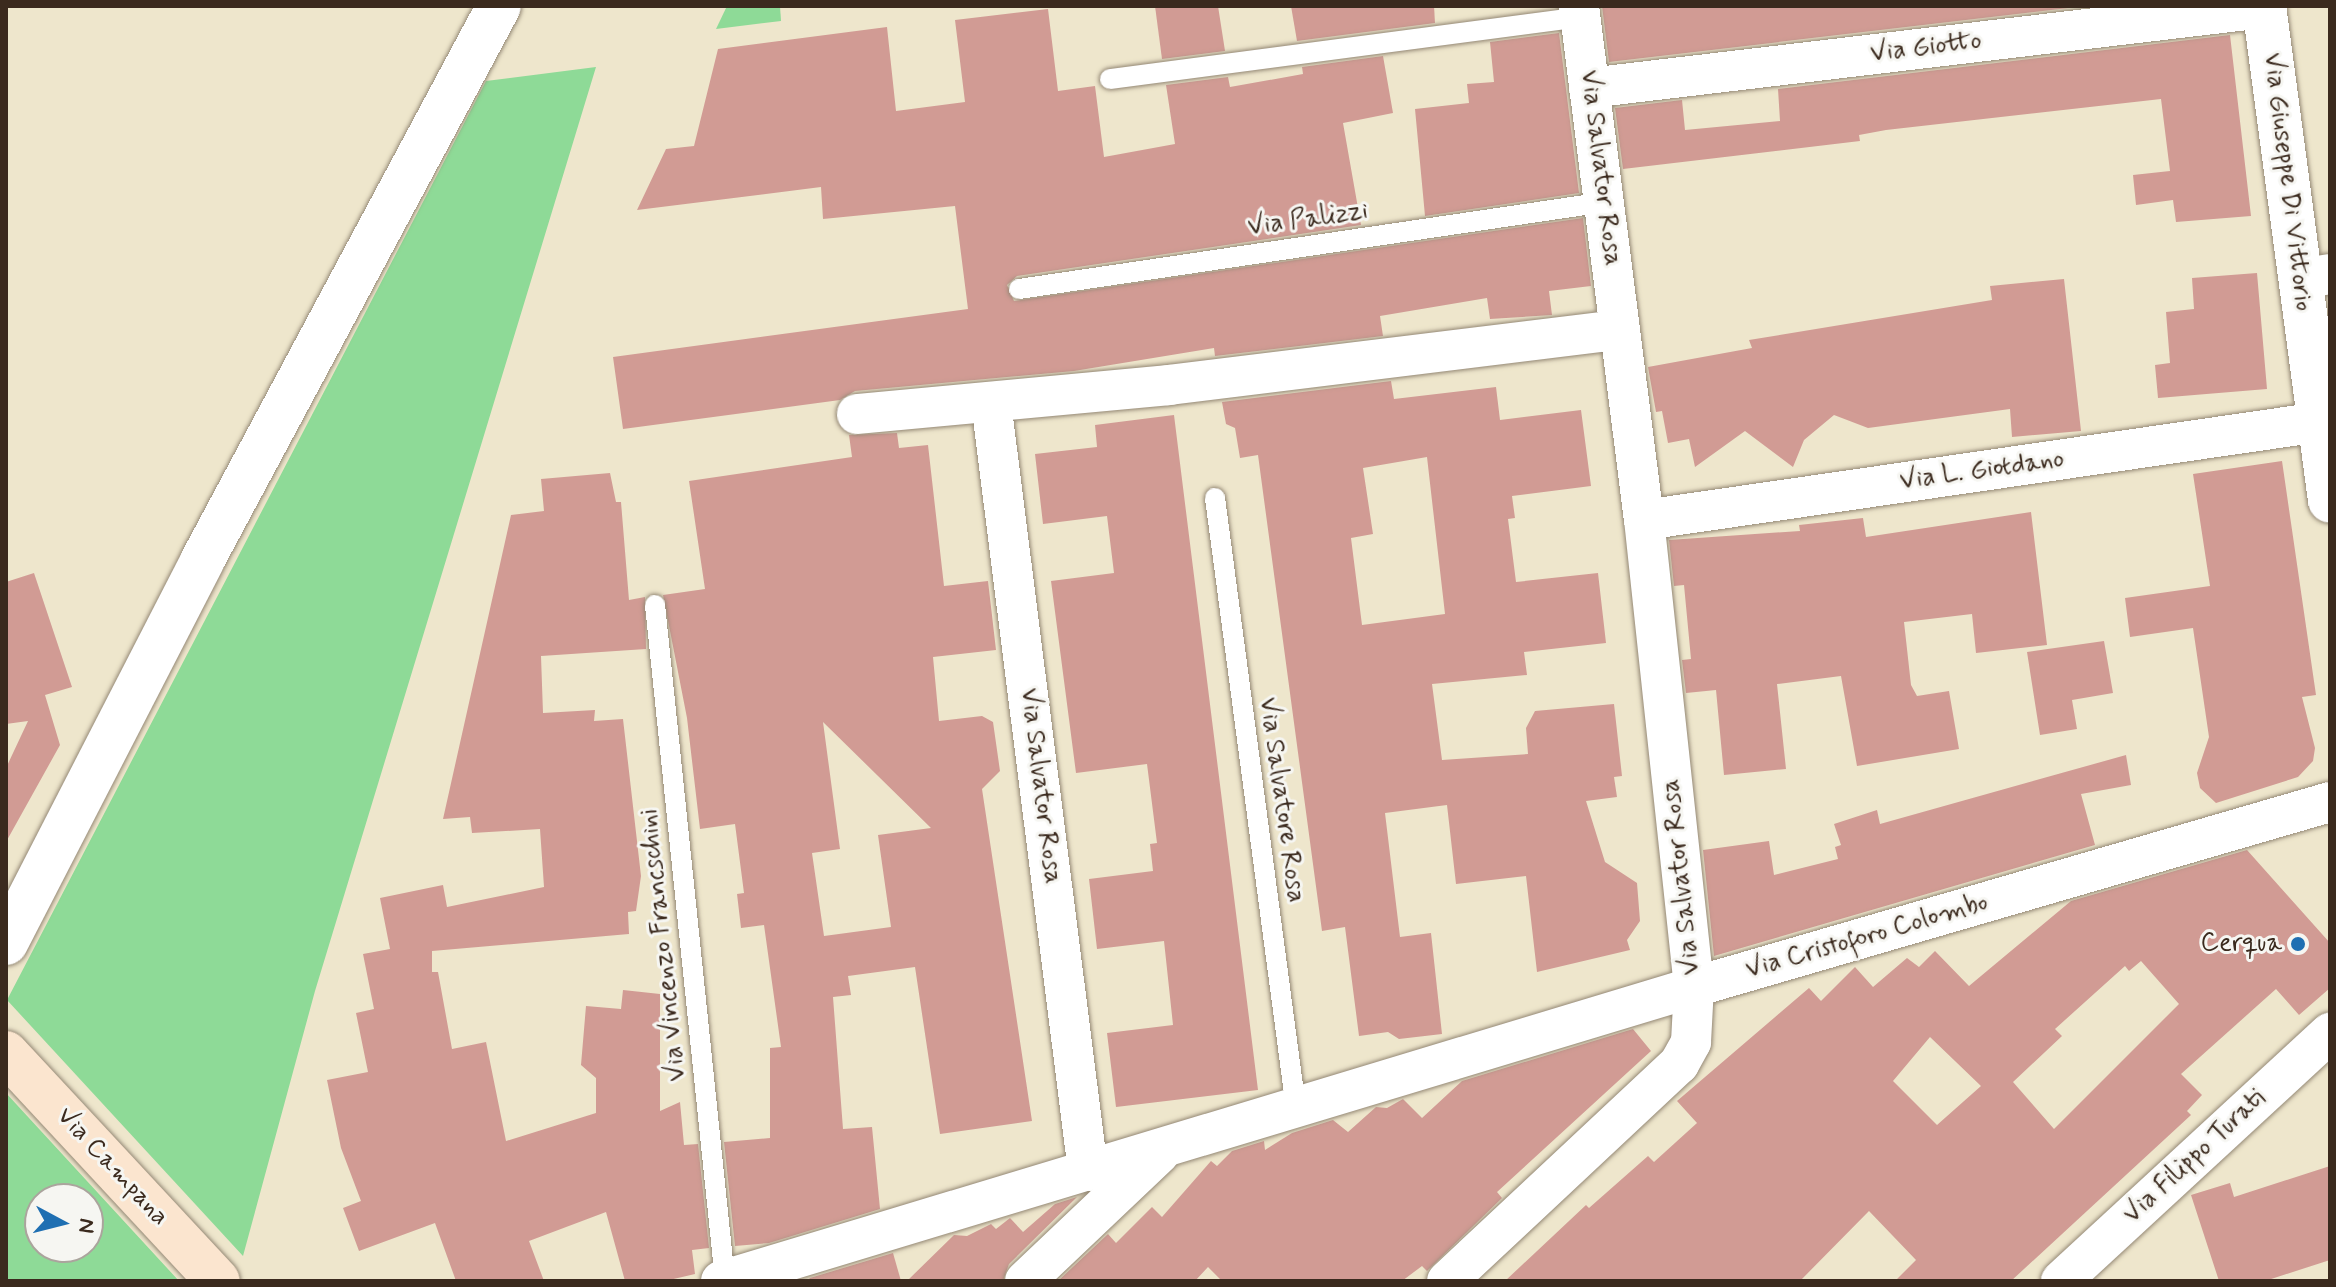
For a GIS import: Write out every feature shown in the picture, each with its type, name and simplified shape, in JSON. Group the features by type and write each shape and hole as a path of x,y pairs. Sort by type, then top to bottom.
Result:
{"main road":[{"name":"Via Campana","path":"6,1053 218,1281"}],"street":[{"path":"10,927 499,6"},
{"name":"Via Giotto","path":"1589,88 2264,7"},
{"name":"Via Giuseppe Di Vittorio","path":"2264,7 2314,277 2320,422 2330,501"},
{"name":"Via Salvator Rosa","path":"723,1280 1694,987 1644,520 1580,12"},
{"path":"857,414 991,402 1620,330"},
{"name":"Via Salvator Rosa","path":"991,402 1088,1171"},
{"name":"Via L. Giotdano","path":"1644,520 2320,422"},
{"name":"Via Cristoforo Colombo","path":"1694,987 2330,802"},
{"path":"1447,1281 1679,1064 1691,1042 1694,987"},
{"name":"Via Filippo Turati","path":"2061,1281 2330,1033"},
{"path":"1025,1281 1165,1148"}],"lane":[{"path":"1110,79 1580,12"},
{"name":"Via Palizzi","path":"1019,289 1605,202"},
{"name":"Via Salvatore Rosa","path":"1215,498 1296,1108"},
{"name":"Via Vincenzo Francschini","path":"655,605 723,1280"}],"green space":[{"path":"727,6 780,6 781,21 716,29"},
{"path":"596,67 315,991 243,1256 7,1000 486,81"},
{"path":"6,1093 89,1183 24,1183 24,1263 104,1263 104,1199 179,1281 6,1281"}],"building":[{"path":"1155,6 1218,6 1225,51 1162,59"},
{"path":"1291,6 1434,6 1435,23 1297,41"},
{"path":"1602,6 2085,6 1609,62"},
{"path":"1048,9 1058,91 1095,86 1104,157 1175,144 1166,85 1228,77 1230,87 1303,74 1302,67 1383,56 1393,113 1343,123 1361,225 1017,276 1007,285 1014,301 1583,218 1591,286 1549,291 1552,315 1490,319 1487,298 1380,316 1383,336 1215,356 1214,348 1074,371 855,391 840,400 623,429 613,357 968,309 955,206 823,219 821,187 637,210 666,149 694,146 718,49 887,27 896,111 965,102 955,20"},
{"path":"1559,33 1579,193 1425,216 1415,109 1469,103 1467,84 1494,82 1490,42"},
{"path":"2230,35 2251,216 2176,222 2173,200 2136,205 2133,175 2170,171 2161,99 1886,130 1859,135 1860,141 1623,169 1615,108 1682,100 1685,130 1780,121 1778,89"},
{"path":"2257,273 2267,389 2158,398 2155,365 2170,363 2166,312 2194,309 2192,278"},
{"path":"2064,279 2081,431 2012,437 2010,409 1868,428 1834,415 1804,440 1793,467 1745,431 1695,467 1689,439 1668,443 1662,411 1656,412 1648,367 1752,348 1749,340 1992,300 1990,286"},
{"path":"1391,381 1394,399 1496,387 1500,420 1581,410 1591,486 1512,496 1515,518 1508,519 1516,582 1598,573 1606,643 1524,652 1527,675 1432,684 1442,760 1528,754 1526,728 1535,711 1614,704 1622,776 1614,777 1617,797 1586,801 1605,862 1637,883 1640,921 1627,940 1630,950 1537,972 1526,876 1456,884 1447,805 1385,813 1400,937 1431,933 1442,1034 1399,1039 1388,1032 1359,1036 1345,927 1322,931 1258,455 1240,458 1235,428 1226,424 1222,402","holes":["1427,457 1445,614 1362,625 1351,538 1373,534 1363,468"]},
{"path":"1174,415 1258,1090 1116,1107 1107,1033 1173,1025 1164,941 1097,949 1089,879 1153,871 1150,844 1157,843 1147,764 1076,773 1051,581 1114,573 1107,516 1043,524 1035,454 1097,447 1095,425"},
{"path":"897,433 899,448 928,445 944,586 988,581 996,650 933,657 939,721 982,716 993,722 1000,771 982,789 1032,1121 940,1134 915,967 848,976 851,995 833,997 843,1129 872,1127 880,1209 769,1243 735,1246 724,1142 770,1138 770,1048 781,1047 764,925 741,928 737,894 744,893 735,824 700,829 687,718 663,595 705,589 689,481 852,457 849,435","holes":["823,722 931,828 878,835 891,927 824,936 812,853 840,849"]},
{"path":"2282,461 2316,695 2302,697 2315,748 2313,761 2298,777 2216,803 2200,788 2197,773 2209,737 2193,628 2130,637 2125,598 2210,586 2193,474"},
{"path":"610,473 616,502 621,502 629,600 645,597 646,649 541,656 543,713 595,710 594,721 623,719 641,876 636,911 628,912 629,934 432,951 432,972 438,972 452,1049 486,1042 506,1141 596,1113 596,1078 581,1065 586,1006 621,1009 623,990 660,994 660,1111 680,1102 684,1145 698,1144 709,1248 692,1250 695,1274 665,1281 625,1281 606,1212 529,1241 544,1281 456,1281 435,1223 359,1251 343,1208 361,1201 341,1148 327,1080 368,1072 356,1013 374,1009 363,954 390,949 380,898 443,885 447,907 544,887 540,829 472,833 470,817 443,819 511,515 544,511 541,479"},
{"path":"2031,512 2047,645 1976,653 1972,614 1904,622 1911,685 1917,696 1949,691 1959,749 1857,766 1841,676 1777,684 1786,769 1724,775 1716,690 1686,693 1682,660 1691,659 1684,585 1674,586 1669,540 1800,531 1799,525 1863,518 1866,537"},
{"path":"34,573 72,687 45,695 60,745 6,842 6,768 28,721 6,724 6,582"},
{"path":"2104,641 2113,693 2072,700 2077,729 2040,735 2027,652"},
{"path":"2126,755 2131,785 2081,794 2095,845 1714,956 1703,850 1769,841 1774,875 1838,859 1835,847 1841,845 1834,824 1877,810 1880,824"},
{"path":"2247,850 2330,943 2330,988 2299,1015 2276,989 2181,1074 2202,1095 2187,1111 2191,1115 2011,1281 1895,1281 1916,1260 1869,1211 1800,1281 1505,1281 1586,1205 1589,1208 1648,1156 1654,1162 1697,1123 1677,1101 1809,988 1821,1001 1855,967 1873,987 1907,958 1919,967 1935,951 1969,986 2071,901","holes":["2141,961 2179,1004 2054,1129 2013,1082 2062,1036 2055,1029 2125,966 2129,971","1930,1037 1981,1086 1937,1125 1893,1081"]},
{"path":"1633,1029 1651,1051 1497,1192 1502,1198 1427,1271 1422,1266 1402,1281 1222,1281 1208,1267 1195,1281 1058,1281 1108,1234 1116,1243 1152,1207 1162,1217 1211,1161 1217,1166 1232,1151 1264,1141 1265,1150 1292,1133 1333,1120 1348,1132 1376,1107 1387,1108 1403,1099 1422,1118 1462,1081"},
{"path":"2330,1166 2330,1260 2265,1281 2219,1281 2191,1195 2230,1183 2234,1197"},
{"path":"1077,1197 1009,1264 1003,1281 907,1281 954,1235 967,1236 991,1224 996,1229 1010,1218 1023,1232 1055,1204"},
{"path":"893,1253 901,1281 807,1281 810,1278"}],"place":[{"name":"Cerqua","path":"2298,944"}]}
